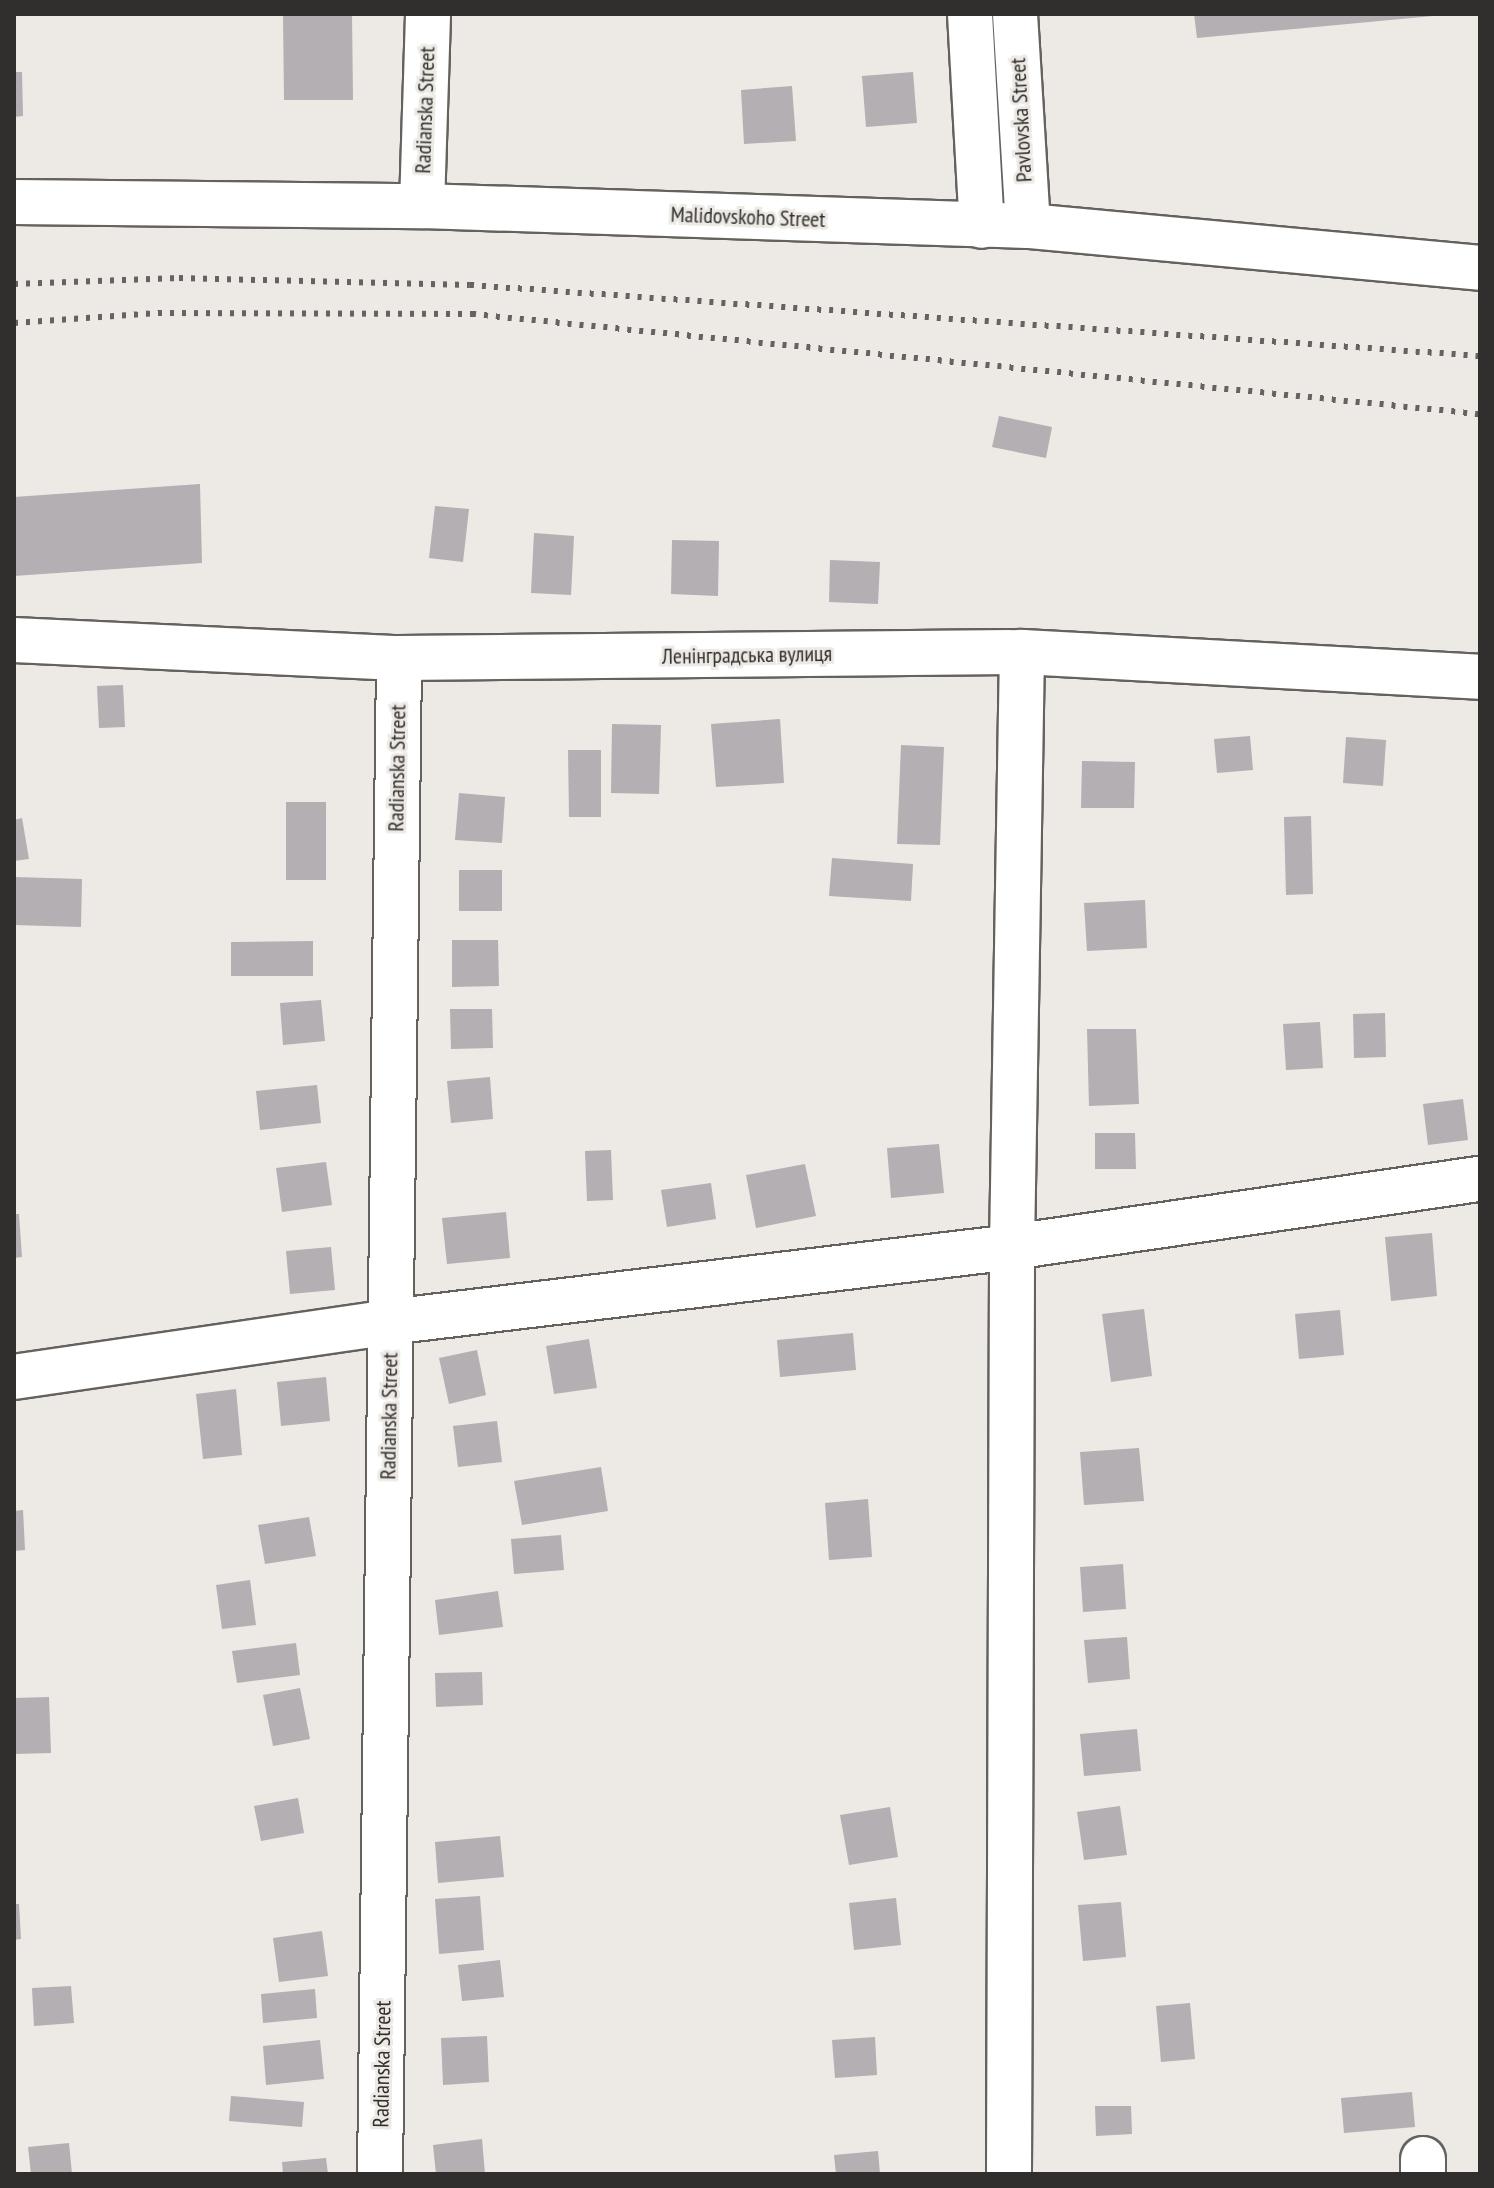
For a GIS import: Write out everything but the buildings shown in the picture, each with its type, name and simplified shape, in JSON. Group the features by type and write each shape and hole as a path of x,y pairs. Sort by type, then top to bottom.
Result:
{"street":[{"name":"Radianska Street","path":"422,206 428,14"},
{"name":"Pavlovska Street","path":"970,14 982,226"},
{"name":"Pavlovska Street","path":"1015,14 1028,226"},
{"name":"Malidovskoho Street","path":"14,202 422,206 1028,226 1480,268"},
{"name":"Ленінградська вулиця","path":"14,640 399,658 1022,652 1480,677"},
{"path":"1009,2174 1012,1247 1022,652"},
{"name":"Radianska Street","path":"380,2174 399,658"},
{"path":"14,1377 389,1322 1012,1247 1480,1179"}],"railway":[{"path":"14,284 179,278 470,285 1480,356"},
{"path":"14,323 158,313 472,314 1480,414"}]}
